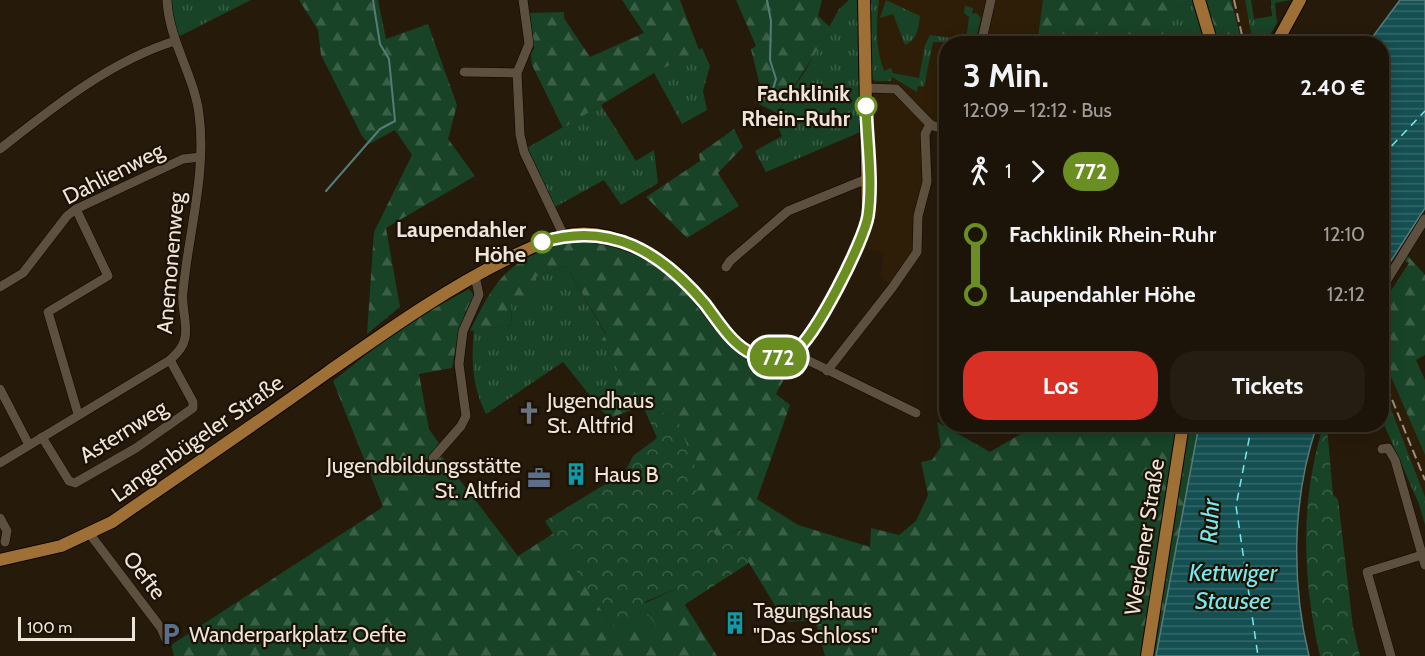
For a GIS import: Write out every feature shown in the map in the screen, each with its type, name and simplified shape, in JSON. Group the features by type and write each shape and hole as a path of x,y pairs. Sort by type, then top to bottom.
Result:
{"main road":[{"path":"793,353 810,335 860,243 868,217 864,0"},
{"path":"1199,0 1210,36"},
{"path":"1280,36 1300,0"},
{"name":"Langenbügeler Straße","path":"0,560 61,546 89,533 132,508 402,319 475,276 542,242 564,236 608,236 652,255 673,269 690,286 735,341 748,352 773,357 793,353"},
{"name":"Werdener Straße","path":"1147,656 1182,432"}],"street":[{"name":"Anemonenweg","path":"0,463 170,360 182,346 186,334 182,293 200,157 201,133 196,98 175,41 167,0"},
{"path":"523,0 529,44 517,73 520,135 524,152 564,236"},
{"path":"983,36 991,0"},
{"path":"0,149 49,110 93,82 175,41"},
{"path":"465,72 517,73"},
{"path":"865,88 899,90 930,124 939,127"},
{"path":"827,370 902,275 917,252 918,216 927,182 925,134 930,124"},
{"name":"Dahlienweg","path":"0,287 23,273 67,216 76,209 183,159 200,157"},
{"path":"726,267 730,261 789,211 869,178"},
{"path":"76,209 108,276 48,312 78,414"},
{"path":"1389,277 1425,219"},
{"path":"433,458 466,417 459,364 463,331 479,295 475,276"},
{"path":"793,353 916,413"},
{"name":"Asternweg","path":"42,437 69,481 75,483 136,448 194,408 170,360"},
{"path":"0,389 28,445"},
{"path":"1382,449 1388,448 1395,460 1424,560 1367,572 1391,656"},
{"path":"0,518 7,531 5,542"},
{"name":"Oefte","path":"89,533 161,628 167,642"}],"shaded area":[{"path":"867,0 1043,0 1038,36 939,36 939,132 930,130 917,248 891,286 880,275 884,253 863,248"},
{"path":"1231,0 1245,0 1252,36 1240,36"},
{"path":"1389,372 1425,455 1425,525 1419,504 1387,432"}],"green space":[{"path":"170,0 251,0 178,37"},
{"path":"299,0 378,0 386,39 428,24 457,105 448,139 475,176 386,228 400,307 367,334 374,232 412,155 395,130 369,144 362,136 321,55 318,30"},
{"path":"622,0 680,0 699,50 654,73 563,128 532,65 531,54 534,48 530,13 564,12 564,18 590,57 644,33"},
{"path":"736,0 822,0 818,16 831,28 777,113 755,102 760,86 751,49 756,46"},
{"path":"849,0 860,0 863,131 766,172 755,151 782,136 778,127 789,119 777,113 805,71 839,9"},
{"path":"868,0 879,0 877,36 884,71 891,68 893,73 919,78 925,45 930,35 939,36 939,42 933,42 924,87 918,86 917,92 892,77 891,81 876,81 870,78"},
{"path":"886,0 920,16 915,37 905,45 893,14 880,18"},
{"path":"1043,0 1196,0 1197,3 1172,9 1171,36 1038,36"},
{"path":"1202,0 1231,0 1240,36 1214,36"},
{"path":"1245,0 1251,0 1254,19 1272,16 1271,0 1291,0 1275,3 1277,23 1269,36 1252,36"},
{"path":"1197,3 1208,36 1171,36 1171,9"},
{"path":"965,6 973,8 972,14 976,13 981,18 977,36 967,36 969,17 964,13"},
{"path":"702,48 710,66 703,91 707,110 682,124 654,73"},
{"path":"601,105 636,161 654,150 658,183 621,205 604,180 555,207 527,148"},
{"path":"734,129 743,147 718,173 739,206 687,238 646,197 700,161 699,154"},
{"path":"573,241 604,245 630,253 652,264 670,277 740,356 766,363 793,362 776,394 790,405 757,499 798,525 870,547 871,528 899,535 916,521 928,495 921,462 932,460 941,447 937,422 939,432 955,432 990,452 1024,432 1181,432 1145,656 825,656 815,620 785,622 740,548 740,529 718,540 692,496 677,418 642,406 613,417 604,413 621,373 601,341 606,334 566,266 536,277 538,299 511,304 512,325 470,331 489,295 508,271 534,254"},
{"path":"1407,255 1425,275 1425,355 1416,360 1425,380 1425,455 1389,372 1389,293 1409,263 1404,260"},
{"path":"566,266 606,335 601,341 622,373 604,413 563,362 486,414 478,394 474,374 474,330 512,325 511,304 536,277"},
{"path":"469,289 474,295 462,321 452,368 419,374 429,429 440,445 440,454 518,556 554,533 608,621 675,589 717,656 174,656 171,645 383,507 333,381 402,326"},
{"path":"1389,404 1425,497 1425,525 1419,504 1387,432"},
{"path":"643,406 677,418 701,483 693,497 718,539 741,529 740,548 749,563 684,605 675,589 645,602 644,609 656,625 647,632 641,623 623,631 608,621 545,521 625,472 633,456 657,438"},
{"path":"1185,432 1198,432 1156,656 1150,656"},
{"path":"1322,432 1327,432 1333,495 1338,499 1353,627 1360,656 1320,656 1310,598 1306,540 1310,483"}],"water":[{"path":"1400,0 1425,0 1425,208 1389,264 1389,36 1373,36"},
{"name":"Kettwiger Stausee","path":"1198,432 1315,432 1303,481 1297,540 1299,599 1309,656 1156,656"}],"waterway":[{"path":"326,191 380,129 395,121 389,59 380,44 373,0"},
{"path":"767,0 771,21 770,60 776,79 773,89"}],"ferry route":[{"path":"1389,149 1425,111"},
{"path":"1250,432 1236,506 1258,656"}],"railway":[{"path":"1234,0 1242,36"},
{"path":"1389,392 1425,480"}],"bus line":[{"name":"772","path":"542,242 564,236 590,234 608,236 631,244 673,269 735,341 748,352 762,357 784,356 793,353 810,335 859,246 865,230 869,201 866,106"}],"place":[{"name":"Fachklinik Rhein-Ruhr","path":"866,106"},
{"name":"Laupendahler Höhe","path":"542,242"},
{"name":"Jugendhaus St. Altfrid","path":"529,413"},
{"name":"Haus B","path":"576,474"},
{"name":"Jugendbildungsstätte St. Altfrid","path":"539,478"},
{"name":"Tagungshaus \"Das Schloss\"","path":"735,623"},
{"name":"Wanderparkplatz Oefte","path":"171,634"}],"water label":[{"name":"Ruhr","path":"1210,521"}]}
